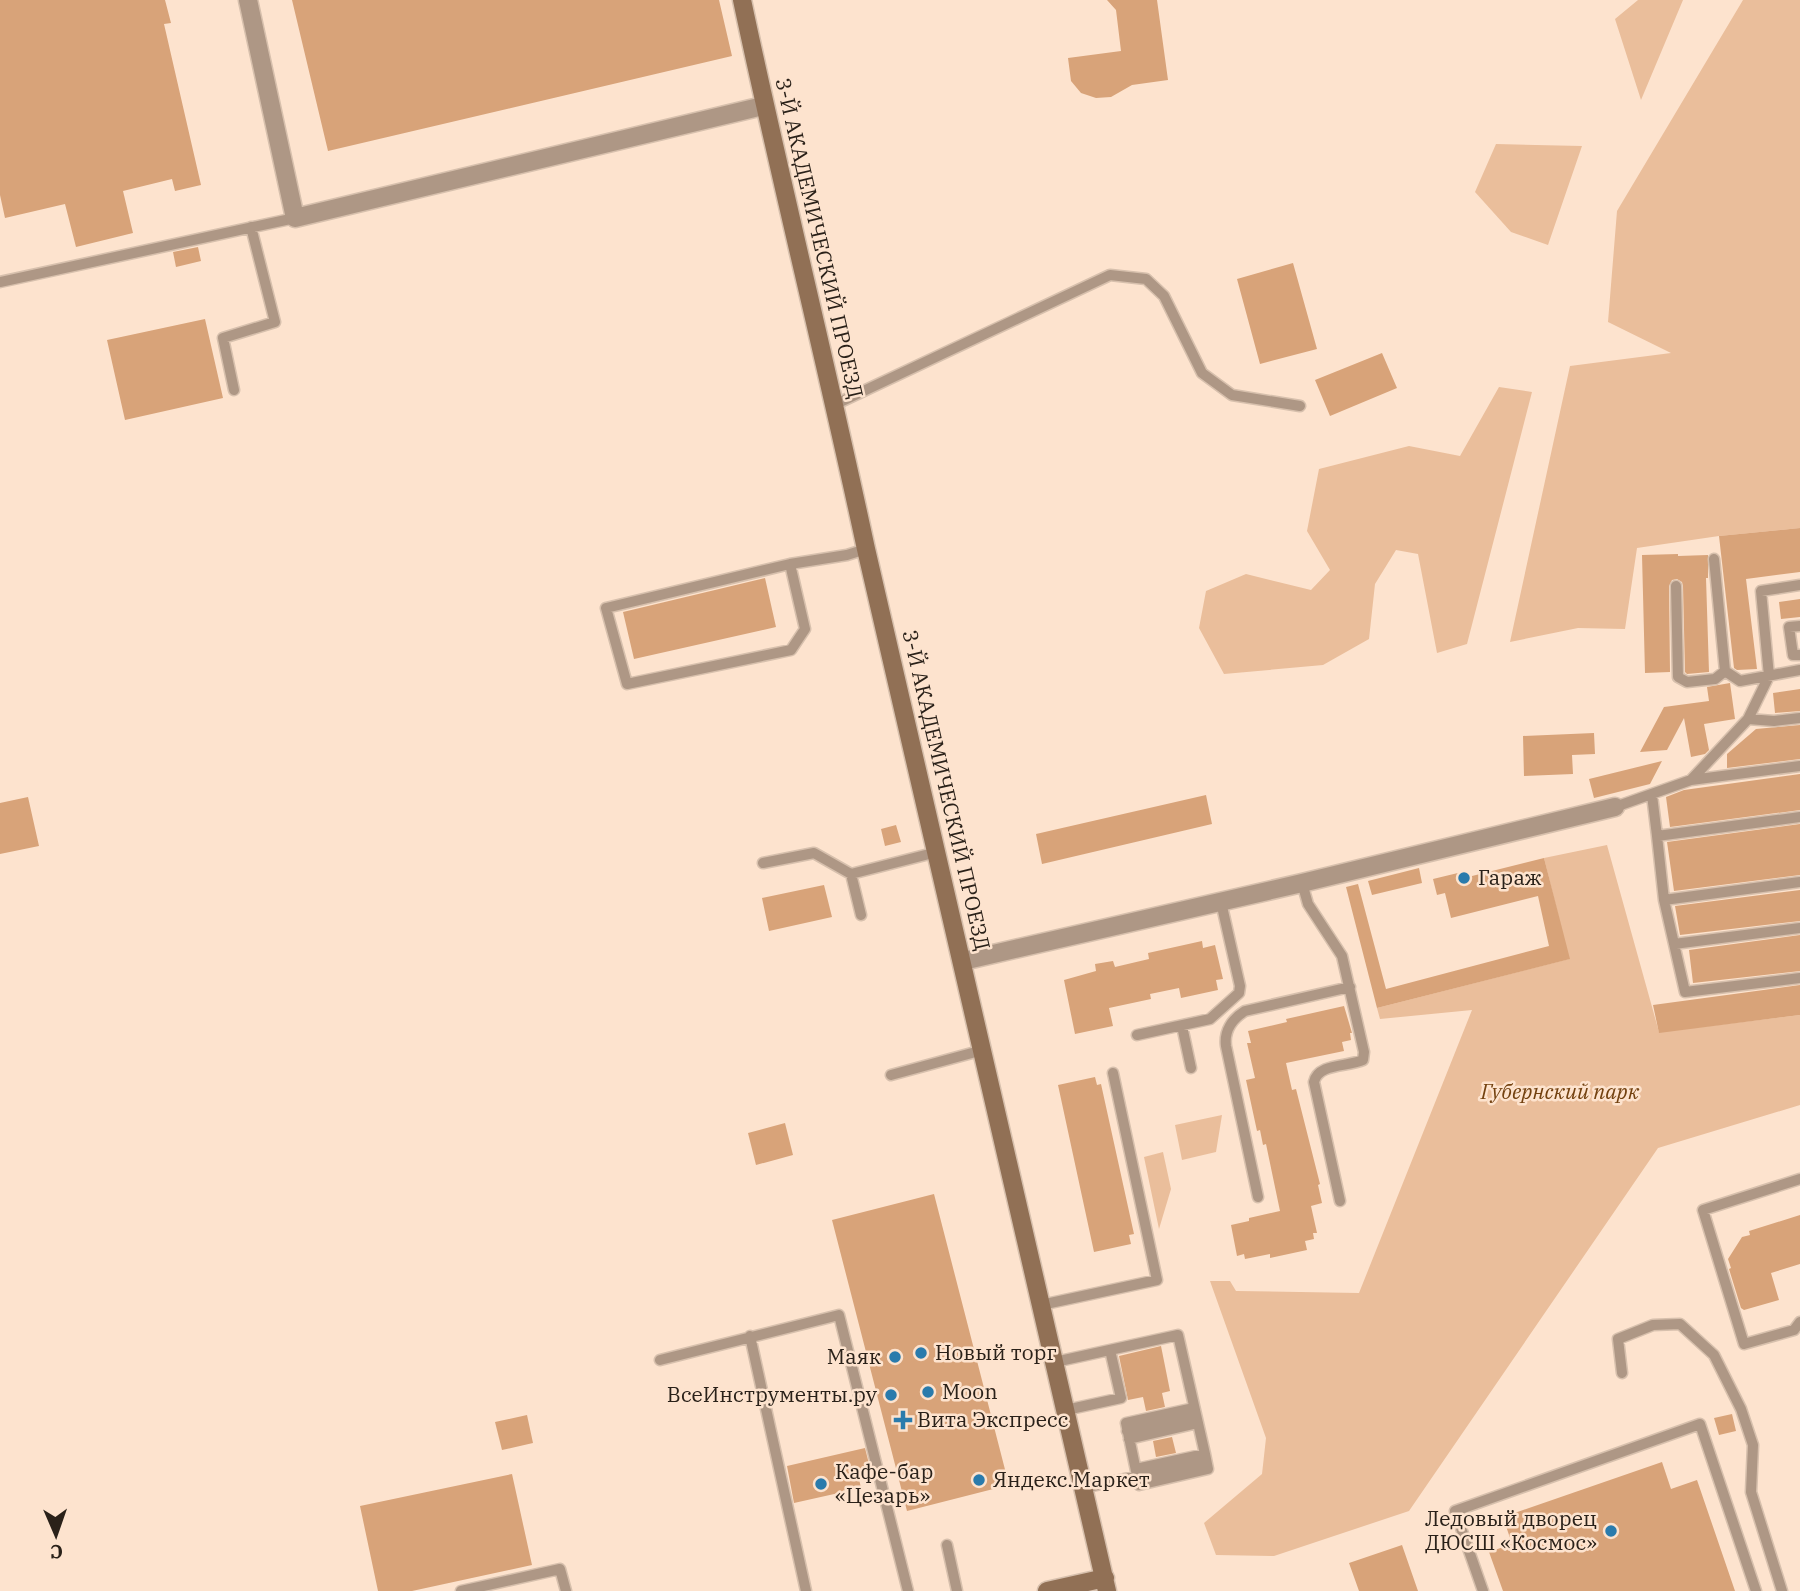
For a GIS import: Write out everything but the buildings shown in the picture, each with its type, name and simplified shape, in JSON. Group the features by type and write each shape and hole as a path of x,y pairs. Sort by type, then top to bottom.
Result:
{"street":[{"path":"248,0 295,218 763,106"},
{"name":"3-Й АКАДЕМИЧЕСКИЙ ПРОЕЗД","path":"743,1 763,106 836,404 866,549 1106,1585"},
{"path":"963,961 1615,807"},
{"path":"1047,1591 1106,1585"}],"lane":[{"path":"0,282 295,218"},
{"path":"234,390 223,338 275,322 251,227"},
{"path":"836,404 1110,275 1146,279 1164,296 1202,373 1232,395 1300,406"},
{"path":"790,565 805,629 791,650 627,684 606,608 790,565 847,555 866,549"},
{"path":"1714,559 1725,671"},
{"path":"1676,586 1678,677 1686,682 1715,679 1725,671"},
{"path":"1691,780 1748,719 1769,676 1760,591 1800,586"},
{"path":"1800,626 1789,627 1793,655 1800,654"},
{"path":"1725,671 1740,681 1800,670"},
{"path":"1748,719 1773,721 1800,718"},
{"path":"1615,807 1691,780 1800,766"},
{"path":"1651,795 1664,900 1685,992 1800,978"},
{"path":"1657,836 1800,817"},
{"path":"763,863 814,853 851,874 937,852"},
{"path":"851,874 861,915"},
{"path":"1664,900 1800,882"},
{"path":"1302,883 1308,904 1342,956 1364,1056 1357,1063 1322,1070 1317,1073 1314,1082 1340,1201"},
{"path":"1137,1035 1210,1019 1239,993 1240,986 1221,902"},
{"path":"1674,944 1800,928"},
{"path":"1258,1196 1226,1046 1228,1030 1238,1015 1245,1011 1350,988"},
{"path":"1182,1026 1191,1069"},
{"path":"891,1074 983,1050"},
{"path":"1041,1305 1157,1280 1113,1073"},
{"path":"1800,1179 1703,1210 1744,1344 1794,1330 1800,1322"},
{"path":"660,1360 839,1315 908,1591"},
{"path":"1622,1373 1618,1339 1653,1325 1680,1324 1714,1355 1741,1409 1753,1445 1751,1492 1782,1591"},
{"path":"1055,1362 1178,1335 1208,1469 1137,1477"},
{"path":"750,1336 806,1591"},
{"path":"1066,1410 1121,1398 1110,1350"},
{"path":"1127,1431 1196,1415"},
{"path":"1127,1431 1196,1415"},
{"path":"1483,1591 1455,1511 1699,1424 1756,1591"},
{"path":"1127,1431 1137,1477"},
{"path":"1083,1488 1137,1477 1205,1458"},
{"path":"947,1545 957,1591"},
{"path":"461,1591 560,1569 566,1591"}],"green space":[{"path":"1638,0 1683,0 1641,100 1615,19"},
{"path":"1743,0 1800,0 1800,528 1637,548 1625,629 1578,628 1510,642 1570,366 1671,353 1608,322 1617,211"},
{"path":"1496,144 1582,146 1548,245 1511,232 1475,192"},
{"path":"1499,387 1532,392 1467,644 1437,653 1418,554 1396,550 1375,584 1369,639 1323,665 1224,674 1199,628 1206,591 1246,574 1311,590 1330,570 1307,531 1319,469 1409,446 1460,456"},
{"name":"Губернский парк","path":"1607,845 1659,1032 1800,1015 1800,1105 1658,1148 1409,1511 1274,1556 1216,1555 1204,1523 1262,1474 1266,1438 1210,1281 1230,1281 1236,1291 1359,1293 1472,1010 1380,1019 1377,1008 1569,959 1544,858"},
{"path":"1222,1115 1216,1152 1182,1160 1175,1125"},
{"path":"1163,1152 1171,1189 1159,1229 1144,1157"}],"place":[{"name":"Гараж","path":"1464,878"},
{"name":"Новый торг","path":"921,1353"},
{"name":"Маяк","path":"895,1357"},
{"name":"Moon","path":"928,1392"},
{"name":"ВсеИнструменты.ру","path":"891,1395"},
{"name":"Вита Экспресс","path":"903,1420"},
{"name":"Яндекс.Маркет","path":"979,1480"},
{"name":"Кафе-бар «Цезарь»","path":"821,1484"},
{"name":"Ледовый дворец ДЮСШ «Космос»","path":"1611,1531"}]}
